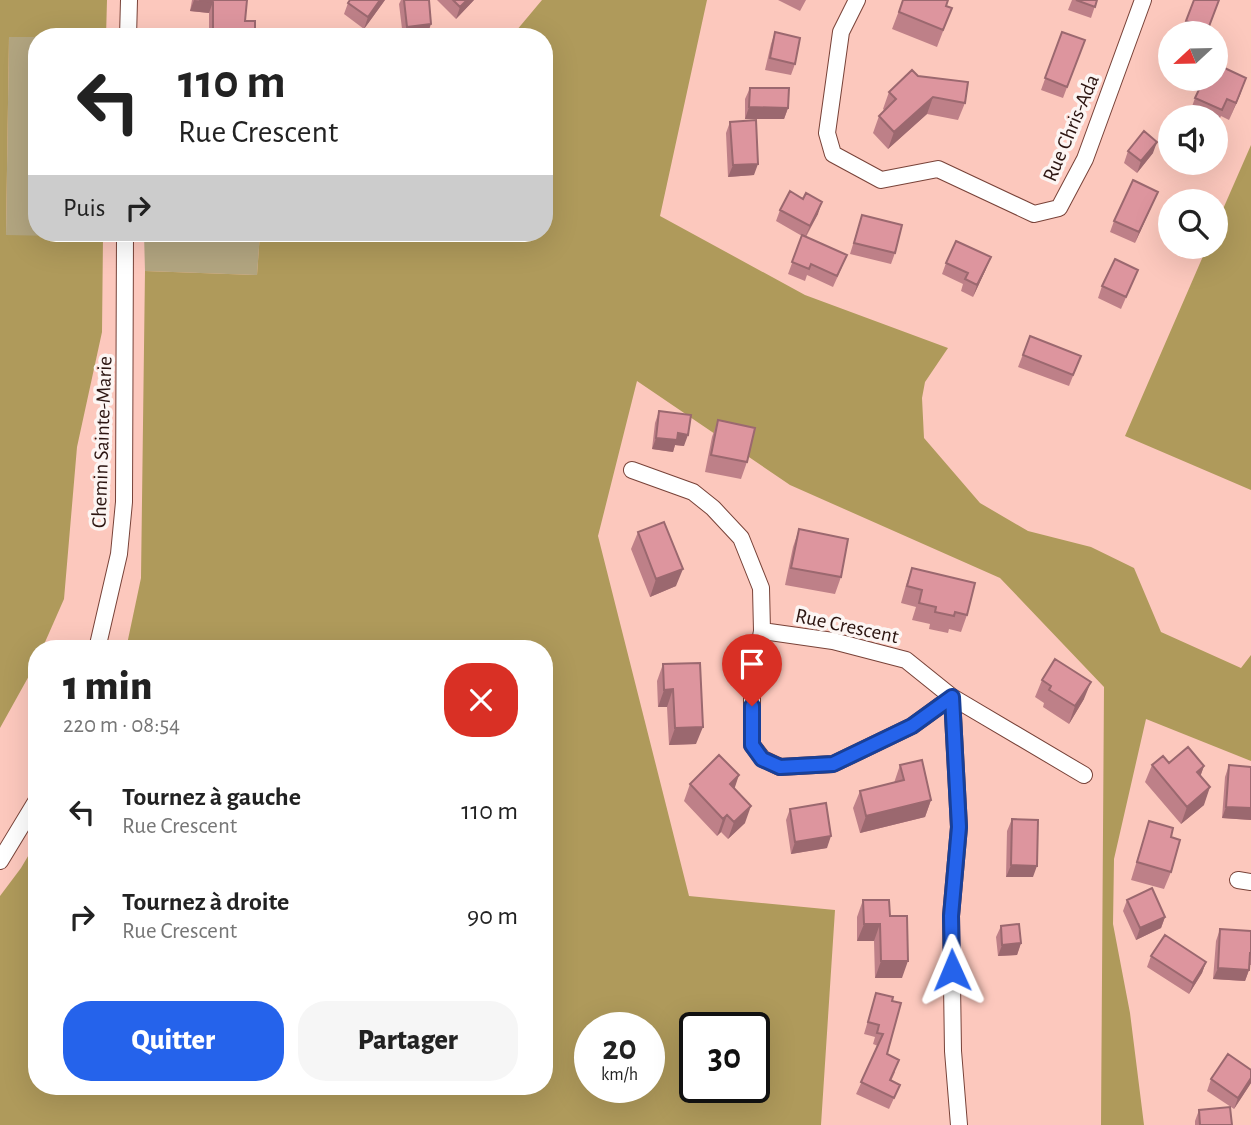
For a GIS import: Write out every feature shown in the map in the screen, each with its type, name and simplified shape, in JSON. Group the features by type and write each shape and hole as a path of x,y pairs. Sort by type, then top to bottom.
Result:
{"street":[{"path":"128,28 129,0"},
{"name":"Rue Chris-Ada","path":"857,0 841,32 827,133 833,154 881,180 938,169 1034,214 1059,208 1085,159 1143,0"},
{"name":"Chemin Sainte-Marie","path":"99,640 119,554 124,502 125,242"},
{"name":"Rue Crescent","path":"632,470 693,492 713,508 741,538 761,588 762,631 752,687 752,745 762,759 780,767 833,764 912,726 952,697"},
{"name":"Rue Crescent","path":"762,631 833,641 906,660 952,697 1084,775"},
{"path":"952,697 959,827 951,916 953,1051 960,1125"},
{"path":"0,861 28,815"}],"shaded area":[{"path":"0,0 107,0 106,28 28,28 28,37 9,37 6,235 28,235 28,242 103,242 102,332 77,447 64,599 46,640 28,640 28,678 0,728"},
{"path":"542,0 707,0 660,216 805,295 948,348 925,382 922,398 924,438 980,503 1028,531 1091,547 1134,568 1161,632 1241,668 1251,655 1251,761 1146,719 1114,859 1113,924 1130,1013 1144,1125 1101,1125 1104,687 1000,578 790,485 637,381 598,536 689,896 835,910 821,1125 0,1125 0,896 28,856 28,1095 553,1095 553,640 128,640 141,578 145,271 257,275 259,242 553,242 553,28 519,28"},
{"path":"9,36 28,37 28,236 6,236"},
{"path":"1251,145 1251,490 1125,436 1202,259 1228,259 1228,198"},
{"path":"144,242 259,242 257,275 145,271"}],"building":[{"path":"199,0 247,0 245,21 255,21 255,28 213,28 213,2"},
{"path":"350,0 380,0 368,17 348,3"},
{"path":"404,0 429,0 431,24 407,27"},
{"path":"453,0 467,0 460,7"},
{"path":"903,0 948,0 946,6 952,8 943,30 899,12"},
{"path":"1076,0 1097,0 1095,7"},
{"path":"1194,0 1219,0 1211,21 1186,21"},
{"path":"775,32 800,38 795,64 770,58"},
{"path":"1062,32 1085,40 1067,87 1045,78"},
{"path":"912,70 918,76 968,82 965,103 933,97 894,132 879,116 896,99 889,92"},
{"path":"1228,70 1246,78 1236,103 1227,99 1224,105 1211,105 1195,98 1198,91 1228,91"},
{"path":"750,88 789,88 788,108 749,107"},
{"path":"756,120 758,164 733,165 730,122"},
{"path":"1144,131 1157,142 1141,161 1128,151"},
{"path":"1133,180 1158,192 1139,232 1114,221"},
{"path":"790,191 803,199 806,193 822,202 810,226 780,210"},
{"path":"862,215 902,225 895,253 854,243"},
{"path":"802,235 847,255 837,276 811,264 809,269 792,262"},
{"path":"956,241 991,257 977,285 965,279 968,273 946,263"},
{"path":"1115,259 1138,270 1126,297 1102,286"},
{"path":"1030,336 1081,356 1073,375 1023,355"},
{"path":"659,411 691,415 688,435 678,433 677,440 656,438"},
{"path":"718,420 755,428 747,462 711,455"},
{"path":"664,522 683,569 656,579 638,532"},
{"path":"799,529 848,539 841,577 791,568"},
{"path":"912,568 975,583 967,615 955,612 954,616 935,612 936,607 919,603 922,590 907,586"},
{"path":"1055,659 1091,682 1075,706 1049,690 1051,686 1042,680"},
{"path":"700,663 703,727 675,728 673,689 664,690 663,664"},
{"path":"1188,747 1204,766 1197,772 1210,787 1187,807 1152,765 1163,756 1169,763"},
{"path":"719,755 739,775 730,784 751,806 734,822 727,815 723,819 690,784"},
{"path":"922,760 931,800 866,816 860,791 904,780 900,765"},
{"path":"1229,765 1251,767 1251,808 1226,807"},
{"path":"826,803 831,836 795,842 790,809"},
{"path":"1012,819 1038,820 1037,866 1011,865"},
{"path":"1149,821 1173,828 1171,837 1180,840 1171,872 1137,862"},
{"path":"1152,888 1165,917 1140,928 1127,900"},
{"path":"863,900 889,900 890,916 907,916 908,961 881,961 880,924 864,924"},
{"path":"1019,924 1021,943 1002,945 1001,926"},
{"path":"1220,929 1251,931 1249,970 1218,968"},
{"path":"1165,935 1206,962 1193,983 1151,956"},
{"path":"876,993 893,997 892,1001 901,1003 887,1054 899,1060 890,1080 900,1085 894,1098 861,1082 883,1034 877,1033 879,1025 868,1022"},
{"path":"1228,1054 1251,1070 1251,1078 1238,1098 1211,1079"},
{"path":"1230,1107 1232,1125 1200,1125 1199,1110"}],"route":[{"path":"752,706 752,745 762,759 780,767 833,764 912,726 952,697 959,827 951,916 952,970"}]}
